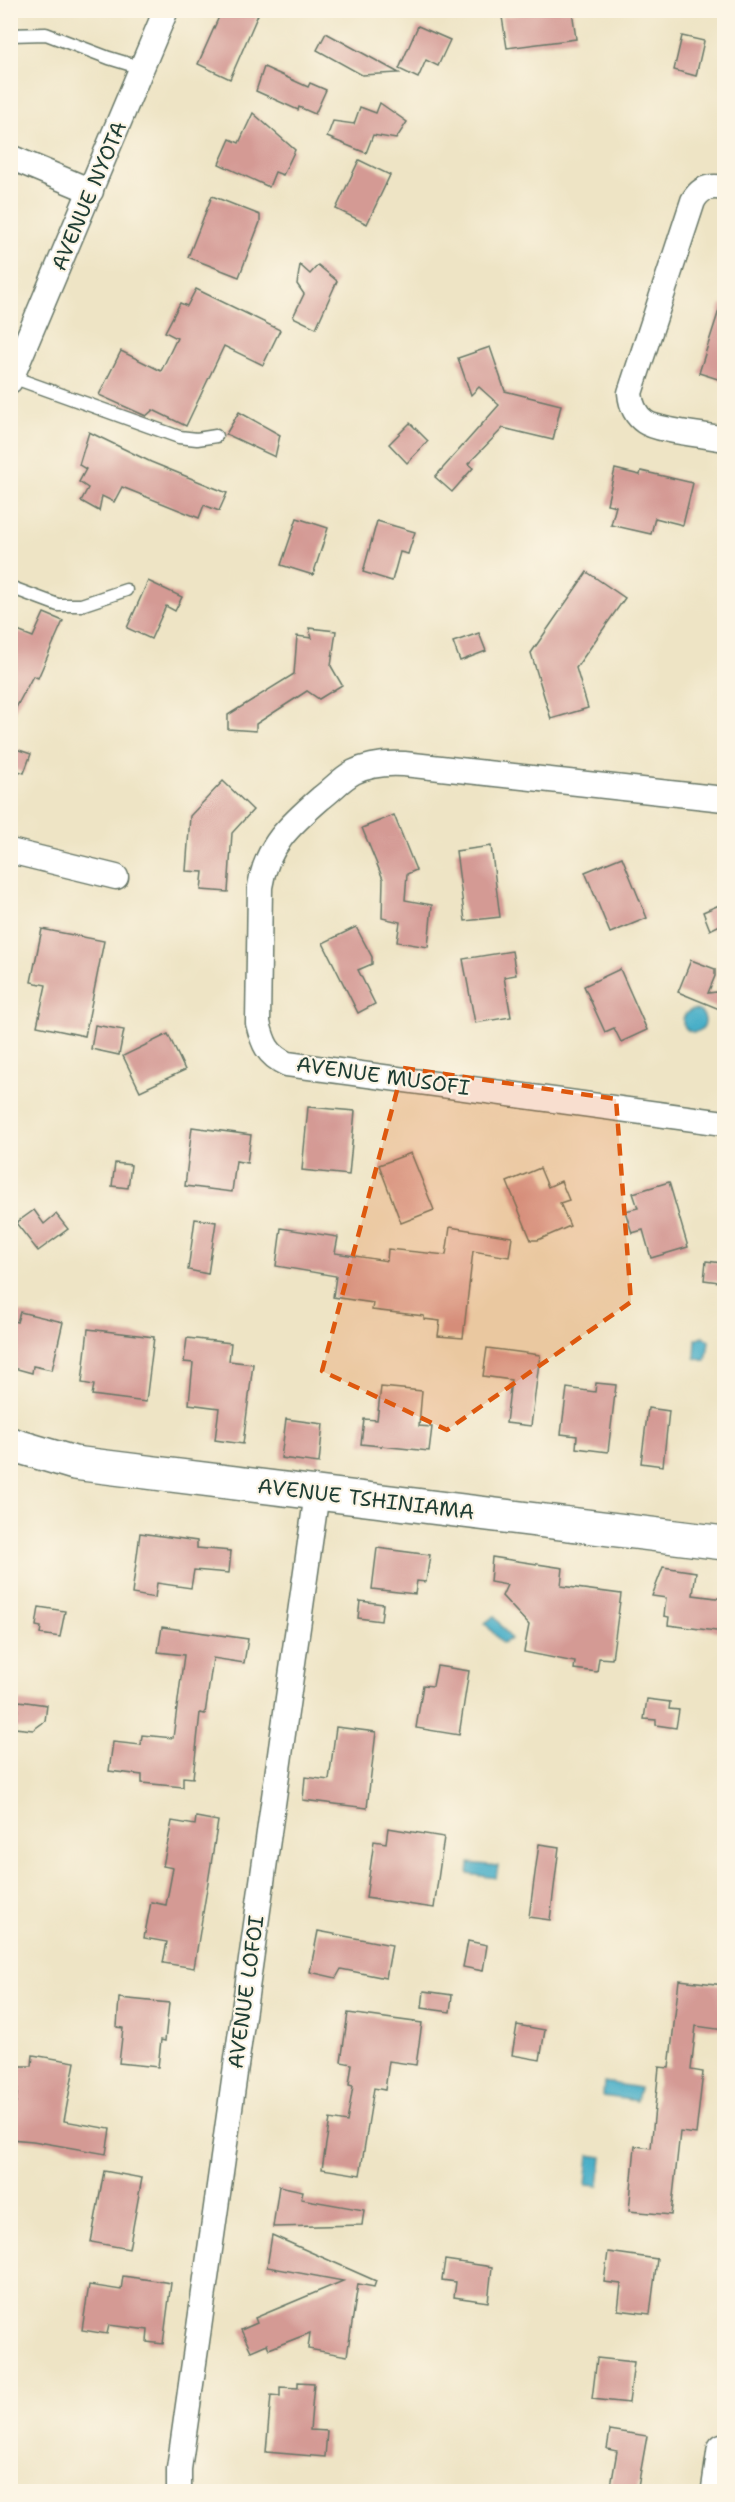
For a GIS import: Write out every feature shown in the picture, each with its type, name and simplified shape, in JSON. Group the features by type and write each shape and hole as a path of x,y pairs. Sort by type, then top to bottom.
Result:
{"street":[{"name":"AVENUE NYOTA","path":"11,379 166,10"},
{"path":"10,157 91,191"},
{"path":"724,188 707,187 697,193 693,201 630,393 630,400 638,416 651,425 724,439"},
{"name":"AVENUE MUSOFI","path":"724,799 404,764 373,766 354,772 290,825 270,851 262,872 258,1023 263,1042 270,1054 287,1064 724,1123"},
{"path":"10,851 116,877"},
{"name":"AVENUE TSHINIAMA","path":"10,1444 74,1463 724,1543"},
{"name":"AVENUE LOFOI","path":"179,2492 179,2469 317,1493"},
{"path":"718,2492 724,2450"}],"lane":[{"path":"10,35 46,34 142,68"},
{"path":"11,379 179,437 197,439 216,436"},
{"path":"10,587 58,605 81,605 126,590"}],"highlighted area":[{"path":"403,1068 616,1099 631,1302 447,1430 322,1371"}],"water":[{"path":"694,1010 702,1013 705,1021 702,1029 694,1032 686,1029 683,1021 686,1013"},
{"path":"703,1336 709,1341 706,1361 695,1358 696,1339"},
{"path":"494,1616 511,1639 502,1643 485,1623"},
{"path":"469,1863 498,1866 496,1878 468,1874"},
{"path":"604,2082 640,2088 637,2101 603,2096"},
{"path":"589,2155 602,2157 599,2186 586,2185"}],"building":[{"path":"222,10 260,10 230,79 198,64"},
{"path":"551,10 572,10 576,39 507,48 502,17"},
{"path":"418,26 450,40 438,66 426,60 418,78 399,69"},
{"path":"326,33 399,73 362,75 317,50"},
{"path":"682,36 704,41 696,76 674,70"},
{"path":"264,67 308,87 310,83 326,90 315,114 299,107 298,110 256,91"},
{"path":"380,103 407,122 396,139 373,135 366,153 327,137 333,121 354,124 360,107 376,113"},
{"path":"253,113 295,150 283,175 275,172 269,187 219,164 230,139 239,143"},
{"path":"359,160 390,175 367,224 336,209"},
{"path":"212,196 260,215 260,222 239,277 188,257"},
{"path":"300,265 310,274 318,265 337,281 316,328 293,317 304,294 297,284"},
{"path":"196,289 280,330 263,365 224,346 186,426 153,410 146,416 99,395 121,351 161,371 177,338 165,332 180,303 187,306"},
{"path":"721,304 724,305 724,381 699,373"},
{"path":"490,347 505,391 561,405 553,440 503,428 468,464 473,468 452,492 435,477 499,405 479,387 471,395 458,358"},
{"path":"239,412 280,435 275,457 226,434"},
{"path":"410,423 428,441 407,463 389,444"},
{"path":"89,432 151,462 227,493 219,511 204,505 199,518 122,487 114,502 102,496 99,511 81,501 88,488 79,482 86,469 79,465"},
{"path":"615,469 640,475 641,471 693,483 683,525 655,518 651,534 611,525 616,506 607,504"},
{"path":"297,518 328,528 313,575 281,565"},
{"path":"377,521 415,532 408,554 400,552 392,581 363,572"},
{"path":"587,572 625,598 576,668 588,708 551,719 531,653"},
{"path":"148,581 182,597 175,611 166,606 151,639 127,628"},
{"path":"44,613 63,621 38,678 33,676 10,719 10,628 33,637"},
{"path":"309,628 336,631 331,666 342,685 319,699 307,691 256,724 256,731 228,729 228,715 294,674 297,636 312,638"},
{"path":"479,633 486,651 460,661 453,642"},
{"path":"10,747 31,754 24,773 10,768"},
{"path":"223,781 253,810 232,833 228,892 201,890 203,872 186,871 190,816"},
{"path":"394,815 416,870 407,874 405,900 432,905 428,947 397,942 400,922 382,918 383,879 362,828"},
{"path":"491,846 500,917 465,921 456,851"},
{"path":"622,857 647,918 610,933 585,872"},
{"path":"724,903 724,923 710,930 703,912"},
{"path":"356,927 372,957 372,964 358,970 375,1004 358,1013 323,943"},
{"path":"42,929 104,941 85,1036 37,1026 46,985 31,982"},
{"path":"512,951 516,975 504,977 511,1017 475,1023 463,959"},
{"path":"691,960 715,969 715,976 708,993 724,991 724,1011 678,992"},
{"path":"620,969 647,1030 621,1042 614,1028 605,1032 584,986"},
{"path":"95,1025 124,1030 119,1055 91,1049"},
{"path":"168,1034 185,1070 140,1091 123,1056"},
{"path":"308,1107 355,1111 349,1175 302,1170"},
{"path":"192,1127 251,1135 247,1163 236,1161 232,1192 185,1186"},
{"path":"411,1153 434,1210 401,1223 379,1165"},
{"path":"115,1163 131,1165 128,1188 112,1186"},
{"path":"540,1168 548,1187 561,1181 569,1200 560,1203 570,1226 538,1240 531,1240 507,1182"},
{"path":"669,1182 688,1247 651,1258 643,1230 632,1233 625,1211 638,1208 633,1193"},
{"path":"34,1210 44,1224 56,1214 68,1229 38,1251 16,1223"},
{"path":"195,1219 216,1222 208,1274 188,1270"},
{"path":"450,1227 512,1237 509,1257 473,1251 463,1338 438,1336 440,1321 424,1319 424,1316 372,1310 373,1303 333,1297 336,1276 276,1266 281,1228 338,1237 335,1253 387,1261 388,1249 446,1255"},
{"path":"706,1261 722,1263 719,1282 704,1280"},
{"path":"20,1312 63,1322 52,1370 33,1366 32,1373 10,1367 10,1320 17,1322"},
{"path":"88,1329 154,1337 146,1402 92,1395 94,1385 82,1383"},
{"path":"187,1338 231,1343 229,1361 253,1364 243,1444 215,1440 219,1408 189,1404 193,1363 184,1362"},
{"path":"487,1348 540,1355 531,1426 506,1423 511,1380 483,1376"},
{"path":"596,1383 616,1385 608,1452 576,1448 577,1436 561,1434 567,1388 595,1392"},
{"path":"381,1387 422,1391 419,1426 432,1427 429,1451 361,1444 364,1419 377,1420"},
{"path":"648,1408 669,1411 663,1466 641,1463"},
{"path":"286,1419 323,1424 319,1463 281,1458"},
{"path":"140,1533 197,1541 197,1548 231,1551 229,1573 194,1570 191,1588 157,1583 155,1598 132,1594"},
{"path":"377,1548 430,1555 426,1582 417,1581 415,1594 372,1589"},
{"path":"492,1557 563,1568 561,1586 621,1594 612,1659 599,1658 597,1672 574,1669 575,1662 524,1652 529,1625 502,1596 507,1585 490,1582"},
{"path":"663,1567 696,1572 693,1595 724,1599 724,1632 668,1625 669,1617 664,1616 666,1598 652,1596"},
{"path":"360,1601 383,1604 381,1621 358,1618"},
{"path":"39,1607 65,1611 60,1637 40,1634 41,1627 36,1626"},
{"path":"162,1627 248,1639 244,1663 213,1658 205,1714 200,1713 193,1778 183,1777 183,1787 142,1783 142,1775 109,1771 113,1742 141,1745 142,1735 173,1738 184,1655 158,1652"},
{"path":"437,1666 469,1671 459,1735 416,1728 423,1685 433,1686"},
{"path":"647,1699 670,1702 669,1709 679,1710 676,1728 656,1725 656,1720 644,1719"},
{"path":"19,1701 47,1705 45,1721 33,1730 15,1728"},
{"path":"336,1727 376,1732 367,1808 303,1800 305,1777 329,1780"},
{"path":"196,1817 218,1821 194,1968 163,1963 167,1942 144,1938 151,1902 166,1905 173,1868 163,1866 172,1821 195,1825"},
{"path":"388,1828 444,1837 434,1908 366,1898 374,1841 386,1843"},
{"path":"539,1844 559,1847 550,1920 529,1917"},
{"path":"318,1931 392,1945 386,1978 341,1969 336,1978 310,1972"},
{"path":"468,1941 487,1945 483,1971 463,1967"},
{"path":"679,1980 724,1985 724,2030 696,2026 691,2070 703,2072 696,2134 680,2132 671,2215 629,2211 635,2146 651,2148 659,2067 669,2068"},
{"path":"424,1991 452,1995 450,2012 422,2008"},
{"path":"119,1998 169,2003 165,2041 161,2040 158,2067 119,2063 123,2028 117,2027"},
{"path":"348,2013 422,2023 416,2065 389,2061 385,2090 374,2088 360,2175 322,2169 330,2119 347,2122 353,2086 349,2085 352,2064 341,2062"},
{"path":"517,2025 545,2030 540,2060 512,2055"},
{"path":"33,2055 75,2062 64,2121 110,2129 106,2154 10,2139 10,2102 16,2103 20,2066 32,2066"},
{"path":"104,2171 142,2178 129,2249 91,2242"},
{"path":"279,2186 303,2191 301,2199 364,2210 362,2225 273,2227"},
{"path":"272,2235 376,2281 374,2287 358,2284 347,2356 308,2349 310,2333 269,2349 267,2344 251,2351 241,2330 257,2323 255,2318 343,2281 267,2267"},
{"path":"608,2252 657,2259 650,2314 618,2310 621,2284 604,2282"},
{"path":"445,2260 492,2267 488,2302 454,2297 456,2282 442,2280"},
{"path":"123,2276 171,2283 163,2344 147,2342 148,2330 109,2325 107,2334 82,2330 89,2285 121,2290"},
{"path":"597,2358 634,2362 629,2403 592,2399"},
{"path":"298,2382 314,2383 310,2430 327,2431 325,2457 266,2452 271,2395 280,2396 280,2387 298,2388"},
{"path":"610,2430 647,2436 637,2492 610,2492 617,2451 607,2449"}]}
